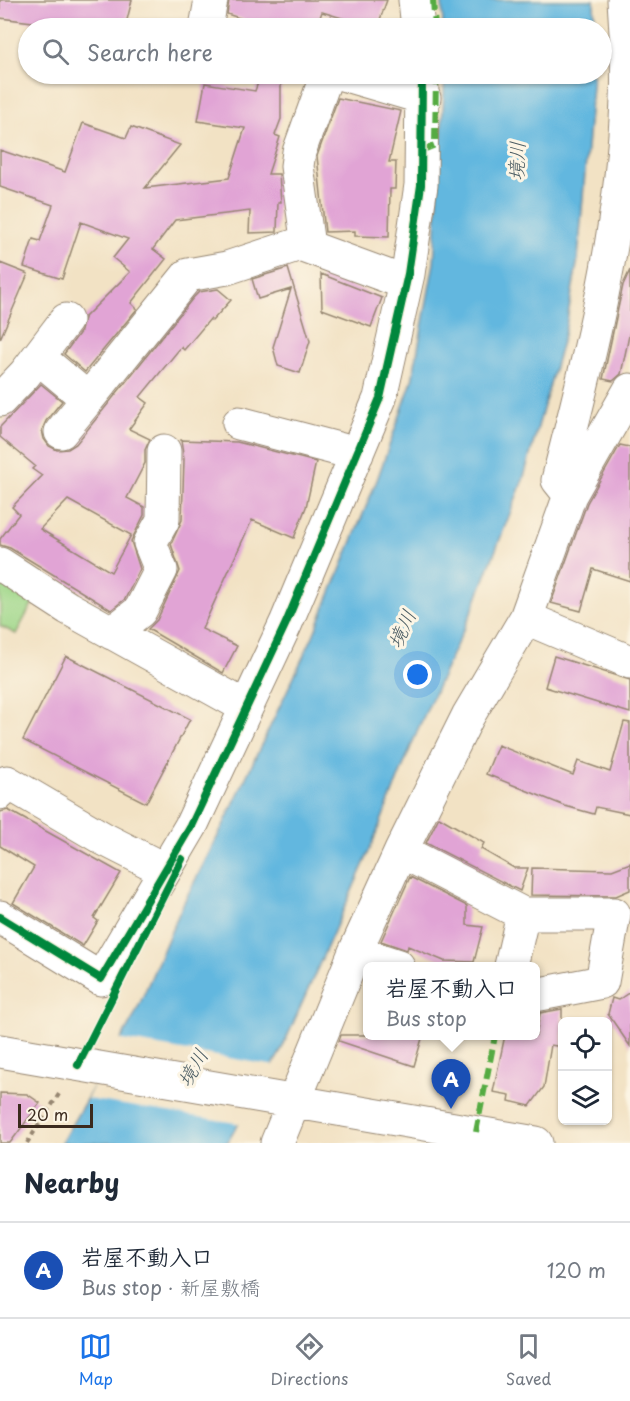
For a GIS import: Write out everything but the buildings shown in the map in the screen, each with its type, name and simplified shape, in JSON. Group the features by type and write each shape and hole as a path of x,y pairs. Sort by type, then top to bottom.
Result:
{"street":[{"path":"415,0 417,18"},
{"path":"570,495 558,480 590,354 607,273 623,149 627,99 624,0"},
{"path":"308,246 297,166 299,152 323,84"},
{"path":"0,916 101,979 191,826 295,601 380,398 406,282 421,185 423,86"},
{"path":"61,432 188,275 226,268 300,244 406,282"},
{"path":"0,400 38,357 66,320"},
{"path":"38,357 88,399"},
{"path":"277,1143 282,1099 468,716 525,618 570,495 630,390"},
{"path":"239,423 357,454"},
{"path":"112,633 140,611 161,570 150,543 163,520 164,452"},
{"path":"0,564 30,586 246,707"},
{"path":"525,618 630,662"},
{"path":"0,793 7,782 104,839 165,870"},
{"path":"401,851 523,914 614,914 602,982 540,994"},
{"path":"512,962 523,914"},
{"path":"355,952 386,962"},
{"path":"0,1051 519,1142"}],"path":[{"path":"27,1143 80,1066"}],"green space":[{"path":"0,563 39,591 16,634 0,626"}],"water":[{"path":"442,0 594,0 595,18 443,18"},
{"name":"境川","path":"444,84 592,84 578,259 565,331 523,480 472,611 418,729 366,859 280,1053 227,1143 61,1143 134,1017 183,904 221,830 313,636 377,480 412,381 434,263"}],"pier":[{"path":"117,1039 276,1066 242,1124 87,1099"}],"marked path":[{"path":"433,0 434,18"},
{"path":"423,150 435,145 436,84"},
{"path":"476,1132 494,1040"}],"cycle path":[{"path":"0,917 101,979 191,826 286,623 380,398 408,274 421,185 422,84"},
{"path":"78,1065 182,859"}],"place":[{"name":"岩屋不動入口","path":"451,1109"}]}
